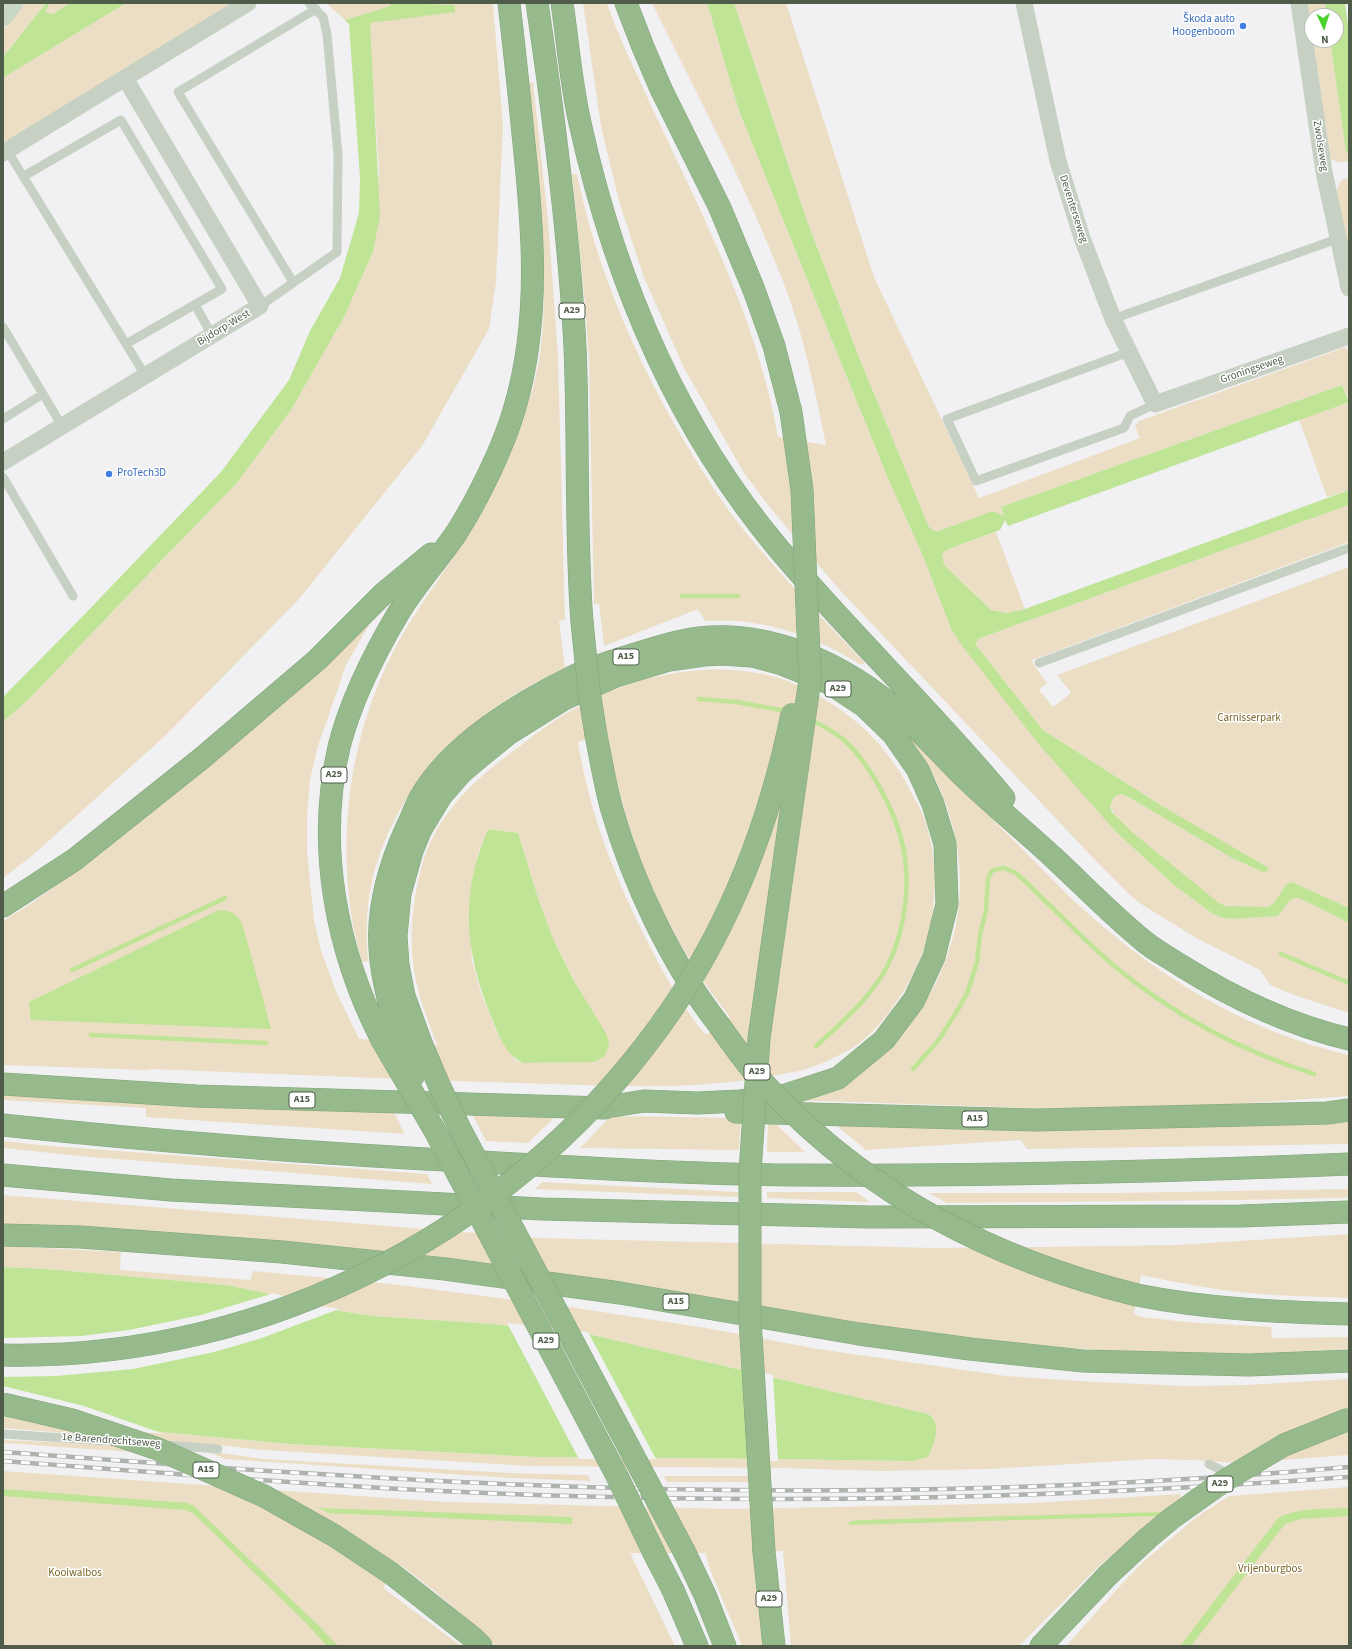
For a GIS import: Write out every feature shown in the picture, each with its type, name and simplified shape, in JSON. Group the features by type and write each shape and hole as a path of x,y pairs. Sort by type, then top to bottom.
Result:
{"highway":[{"name":"A29","path":"509,3 532,226 534,265 531,325 524,372 515,408 507,431 468,514 456,533 400,609 371,662 356,694 346,722 336,766 330,816 330,856 337,915 344,947 353,975 368,1010 402,1042 439,1084 460,1129 685,1553 705,1595 725,1646"},
{"name":"A29","path":"537,3 555,125 568,257 576,370 579,560 582,622 588,686 596,735 612,810 638,882 659,927 680,966 719,1025 763,1082 787,1107 842,1156 904,1200 970,1237 1071,1277 1137,1295 1178,1302 1234,1308 1349,1314"},
{"name":"A15","path":"562,3 579,121 595,186 611,241 640,319 662,368 694,428 718,468 777,547 891,674 966,752 1054,859"},
{"name":"A29","path":"626,3 661,89 720,208 754,290 774,346 791,412 802,490 810,679 759,1038 750,1172 750,1319 764,1552 774,1646"},
{"name":"A29","path":"3,906 74,860 202,758 317,660 385,592 456,533"},
{"path":"3,1355 25,1356 103,1350 162,1342 211,1331 250,1320 313,1298 363,1276 472,1212 541,1157 566,1134 610,1087 637,1055 674,1005 702,960 726,914 747,866 766,815 782,762 794,708 801,661 807,597"},
{"name":"A15","path":"435,1131 392,1013 383,977 380,946 380,919 390,866 421,797 444,766 471,741 510,711 552,686 590,668 668,643 702,638 741,638 782,646 833,666 856,680 887,701 958,771 1108,910 1149,945 1201,978 1265,1011 1332,1035 1349,1039"},
{"name":"A29","path":"402,1042 404,996 398,965 396,936 400,894 412,851 424,823 445,791 462,772 475,761 508,734 564,699 616,676 669,660 704,654 752,656 782,664 829,683 864,706 893,734 918,770 933,804 945,844 947,904 934,957 914,1000 884,1040 838,1078 786,1095 740,1101 697,1103 644,1101 600,1108"},
{"name":"A15","path":"3,1084 196,1096 1036,1120 1327,1113 1349,1110"},
{"path":"3,1125 76,1133 329,1154 565,1167 790,1175 980,1175 1214,1170 1349,1164"},
{"name":"A29","path":"435,1131 617,1476 673,1590 697,1646"},
{"path":"3,1175 171,1190 542,1209 868,1217 1241,1216 1349,1212"},
{"name":"A15","path":"3,1235 80,1237 275,1251 445,1269 620,1293 866,1335 970,1349 1083,1361 1249,1364 1349,1361"},
{"name":"A15","path":"3,1404 72,1420 158,1449 264,1496 335,1536 392,1574 472,1637 481,1646"},
{"name":"A29","path":"1041,1646 1108,1575 1172,1518 1229,1478 1284,1445 1349,1419"}],"main road":[{"path":"3,15 12,3"}],"street":[{"path":"5,151 248,3"},
{"name":"Deventerseweg","path":"1024,3 1058,162 1082,238 1113,319 1155,404"},
{"name":"Zwolseweg","path":"1299,3 1324,172 1337,239 1349,288"},
{"name":"Bijdorp-West","path":"3,462 260,306 125,78"},
{"name":"Groningseweg","path":"1155,404 1349,336"}],"lane":[{"path":"260,306 337,252 338,155 327,34 323,17 312,6 178,92 293,282"},
{"path":"24,176 121,120 222,289 126,344"},
{"path":"5,151 24,176 146,375"},
{"path":"1113,319 1337,239"},
{"path":"195,305 212,335"},
{"path":"3,327 62,426"},
{"path":"1129,352 947,419 976,481 1124,428 1130,416 1155,404"},
{"path":"3,419 43,394"},
{"path":"3,477 73,596"},
{"path":"1039,663 1349,548"},
{"name":"1e Barendrechtseweg","path":"3,1434 218,1448"},
{"path":"1209,1464 1221,1470 1224,1486"}],"green space":[{"path":"24,3 46,3 3,57 3,30"},
{"path":"50,3 70,3 53,14 45,12"},
{"path":"126,3 238,3 3,145 3,78"},
{"path":"326,3 390,3 390,6 345,20"},
{"path":"419,3 493,4 503,125 496,282 489,329 422,446 299,599 165,736 32,856 3,878 3,722 30,698 236,484 291,410 344,317 373,252 379,172 369,22 455,11 455,5 448,6"},
{"path":"583,3 607,3 629,58 703,217 740,303 768,391 778,437 826,445 803,344 791,304 770,248 738,177 652,3 707,3 739,111 887,476 923,556 951,629 1116,832 1174,885 1213,914 1223,918 1232,919 1278,916 1289,901 1299,898 1349,923 1349,1013 1297,996 1270,985 1260,970 1198,939 1132,897 1096,861 838,588 772,510 744,473 684,368 643,275 619,201 601,126"},
{"path":"734,3 786,3 874,277 979,498 1140,438 1135,426 1139,421 1343,348 1349,349 1349,400 1342,385 1001,507 1004,516 934,531 929,527 859,357 806,218"},
{"path":"1307,3 1325,3 1326,8 1308,8"},
{"path":"1312,48 1331,48 1346,152 1349,152 1349,161 1338,162 1329,157"},
{"path":"533,82 548,220 558,356 565,620 559,621 565,668 531,685 499,705 469,728 441,754 418,783 398,815 382,849 371,886 368,904 368,961 362,962 351,913 347,876 346,839 354,767 362,731 388,663 405,630 457,552 482,508 516,434 533,388 538,366 544,298 540,231 526,83"},
{"path":"572,174 577,174 585,210 596,246 621,316 653,384 689,449 739,524 800,595 865,663 861,665 825,645 786,630 767,625 746,622 705,621 698,609 604,646 599,603 594,604 589,360 585,303"},
{"path":"1349,178 1349,251 1336,193 1340,182"},
{"path":"1349,402 1349,490 1327,497 1299,419"},
{"name":"Carnisserpark","path":"1349,505 1349,542 1032,660 1033,664 1047,683 1039,690 1053,707 1071,693 1057,675 1349,567 1349,908 1292,882 1288,884 1274,903 1267,907 1243,908 1223,905 1205,894 1132,832 1114,814 1110,806 1114,797 1119,794 1125,795 1232,858 1265,873 1268,868 1162,806 1043,730 976,645 977,640"},
{"path":"996,532 1025,609 1007,613 991,610 944,565 942,558 943,554 949,549"},
{"path":"366,624 369,625 346,665 317,749 310,780 307,816 307,852 314,920 321,950 335,989 359,1039 437,1045 421,1000 414,971 412,956 413,912 421,869 427,849 436,831 459,799 488,771 556,720 602,695 648,679 673,673 698,670 747,671 777,677 792,683 813,693 844,712 871,735 883,749 894,763 918,805 929,833 935,880 933,912 930,927 915,970 899,999 879,1025 857,1045 825,1062 802,1070 787,1073 710,1084 629,1086 3,1065 3,921 32,903 67,878","holes":["607,731 620,794 629,825 652,887 681,945 705,984 730,1017 706,1035 679,998 656,958 630,906 598,826 583,771 578,742","488,829 518,833 539,901 554,941 574,981 604,1057 594,1062 523,1063 515,1060 496,1030 481,993 472,961 469,913 478,854"]},
{"path":"894,720 1073,900 1103,927 1135,952 1167,975 1236,1015 1272,1031 1349,1055 1349,1096 1196,1107 1031,1108 791,1100 924,1002 938,979 952,942 960,892 956,841 950,817 941,792 926,762"},
{"path":"3,1093 392,1109 405,1134 146,1117 146,1108 3,1100"},
{"path":"472,1114 556,1116 528,1143 486,1141"},
{"path":"611,1116 741,1118 739,1150 580,1148"},
{"path":"1349,1116 1349,1144 1027,1149 1021,1140 866,1150 830,1120"},
{"path":"773,1121 805,1152 767,1152 768,1122"},
{"path":"3,1141 51,1146 427,1174 432,1184 79,1156 3,1148"},
{"path":"543,1182 738,1192 738,1197 534,1189"},
{"path":"1349,1189 1349,1197 1337,1198 947,1203 928,1193 1117,1193"},
{"path":"767,1192 856,1192 870,1202 767,1198"},
{"path":"3,1195 538,1238 934,1248 1177,1245 1349,1234 1349,1298 1270,1295 1239,1292 1141,1275 1134,1314 1141,1317 1186,1322 1271,1327 1272,1338 1349,1337 1349,1349 1246,1354 1124,1352 986,1341 740,1305 3,1226"},
{"path":"3,1246 121,1252 120,1270 250,1280 253,1271 392,1284 576,1308 706,1328 818,1349 1006,1376 1187,1386 1246,1385 1349,1379 1349,1455 1239,1463 1154,1459 990,1469 881,1471 778,1468 530,1466 263,1450 219,1445 3,1428 3,1417 289,1444 536,1457 912,1461 928,1457 933,1447 936,1434 933,1418 928,1414 580,1332 479,1323 372,1316 306,1305 266,1293 226,1285 47,1269 3,1267"},
{"path":"3,1440 115,1445 133,1452 3,1443"},
{"path":"207,1451 263,1459 511,1473 588,1475 591,1481 511,1478 225,1459"},
{"name":"Kooiwalbos","path":"3,1471 446,1502 730,1509 1034,1503 1181,1494 1181,1498 1099,1566 1019,1646 791,1646 783,1551 754,1552 765,1646 742,1646 711,1572 705,1553 630,1553 675,1646 496,1646 449,1603 399,1564 383,1588 461,1646 3,1646"},
{"path":"664,1476 749,1476 750,1482 667,1482"},
{"name":"Vrijenburgbos","path":"1349,1487 1349,1646 1066,1646 1144,1561 1198,1516 1229,1496"}],"shaded area":[{"path":"46,3 50,3 45,12 53,14 70,3 126,3 3,78 3,57"},
{"path":"390,3 455,5 455,12 370,23 380,216 373,252 344,317 291,410 236,484 30,698 3,722 3,697 221,472 289,380 310,331 340,278 359,213 360,177 349,24 345,20 390,6"},
{"path":"707,3 734,3 806,218 859,357 929,527 934,531 939,531 993,511 1004,516 1001,507 1342,385 1349,402 1008,526 1005,520 1000,530 949,549 944,552 942,556 944,565 991,610 1007,613 1025,609 1349,490 1349,505 983,637 977,640 976,645 1043,730 1162,806 1269,868 1265,873 1232,858 1125,795 1120,794 1114,797 1110,806 1112,812 1133,833 1219,903 1226,906 1268,907 1274,903 1286,885 1292,882 1349,908 1349,923 1299,898 1289,901 1278,916 1232,919 1223,918 1213,914 1174,885 1116,832 1037,742 960,643 951,629 923,556 887,476 739,111"},
{"path":"1325,3 1345,3 1349,33 1349,152 1346,152 1331,48 1344,48 1344,8 1326,8"},
{"path":"488,829 518,833 539,901 554,941 574,981 607,1035 609,1046 604,1057 594,1062 523,1063 512,1055 497,1032 476,971 471,948 469,924 469,901 473,878 479,854"},
{"path":"219,910 228,911 234,914 243,926 271,1029 31,1020 29,1002"},
{"path":"3,1267 47,1269 226,1285 266,1293 306,1305 372,1316 479,1323 580,1332 928,1414 933,1418 935,1423 935,1441 928,1457 912,1461 536,1457 289,1444 3,1417"},
{"path":"3,1489 187,1503 194,1506 338,1646 327,1646 303,1620 193,1513 185,1510 3,1496"},
{"path":"319,1508 572,1517 572,1524 328,1513"},
{"path":"1349,1508 1349,1516 1301,1519 1285,1524 1191,1646 1180,1646 1278,1518 1286,1514 1304,1510"},
{"path":"1162,1512 1157,1516 849,1525 849,1522 860,1520"}],"pier":[{"path":"274,1293 307,1304 339,1309 259,1339 214,1352 133,1369 56,1376 3,1377 3,1338 81,1336 129,1330 201,1315"},
{"path":"507,1323 588,1332 656,1459 579,1459"},
{"path":"744,1368 773,1375 778,1461 749,1461"},
{"path":"3,1386 84,1406 164,1434 33,1422 3,1415"}],"waterway":[{"path":"682,596 738,596"},
{"path":"699,699 737,702 786,711"},
{"path":"810,720 828,729 844,740 864,763 882,791 896,822 901,837 906,864 906,891 903,918 896,944 886,969 878,982 859,1005 816,1046"},
{"path":"913,1069 938,1041 968,991 977,962 980,935 986,910 988,879 993,870 1004,868 1016,873 1113,965 1136,983 1183,1015 1260,1054 1314,1074"},
{"path":"72,970 225,898"},
{"path":"1281,954 1349,983"},
{"path":"91,1035 266,1043"}],"railway":[{"path":"3,1452 378,1478 609,1488 715,1490 1032,1487 1138,1482 1349,1467"},
{"path":"3,1461 216,1477 500,1494 668,1498 863,1499 960,1497 1155,1489 1349,1477"}],"place":[{"name":"Škoda auto Hoogenboom","path":"1243,26"},
{"name":"ProTech3D","path":"109,474"}]}
